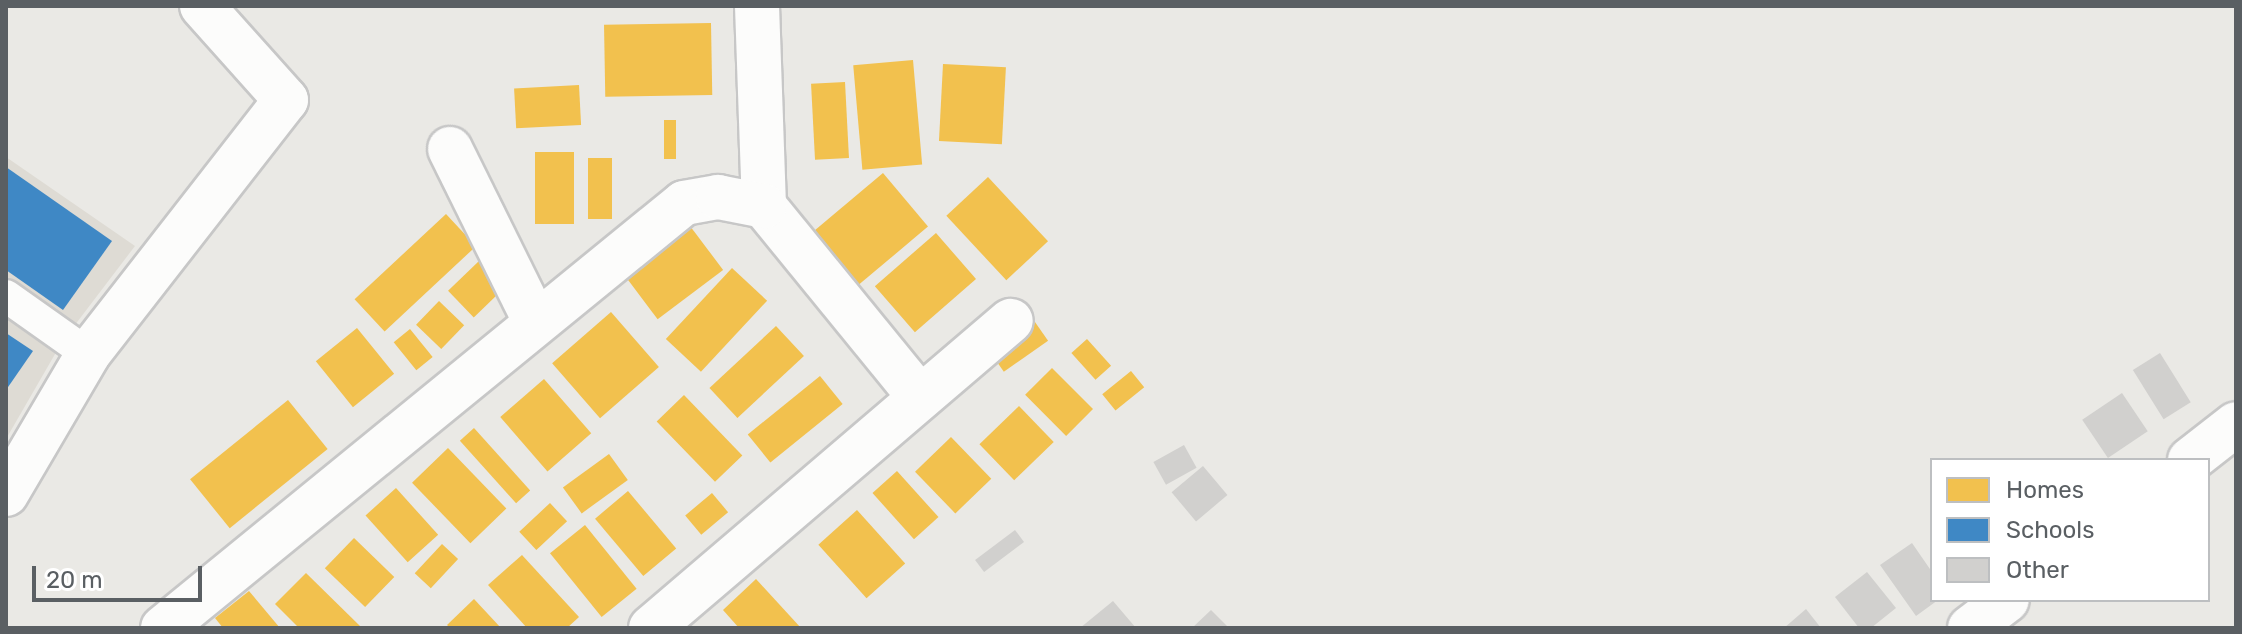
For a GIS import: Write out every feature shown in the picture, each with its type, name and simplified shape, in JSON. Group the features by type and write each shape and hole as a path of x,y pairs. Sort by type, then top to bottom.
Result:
{"street":[{"path":"6,494 88,354 286,100 202,6"},
{"path":"757,6 764,206 920,397"},
{"path":"450,149 535,321"},
{"path":"163,628 535,321 684,203 718,197 764,206"},
{"path":"651,628 1011,321"},
{"path":"2193,458 2236,424"},
{"path":"1970,628 2004,602"}],"lane":[{"path":"6,296 88,354"}],"shaded area":[{"path":"6,157 135,246 62,342 6,439"}],"building: Homes":[{"path":"711,23 712,95 605,97 604,25"},
{"path":"913,60 922,165 862,170 853,65"},
{"path":"943,64 1006,67 1002,144 939,141"},
{"path":"845,82 849,158 815,160 811,84"},
{"path":"579,85 581,125 516,128 514,88"},
{"path":"664,120 676,120 676,159 664,159"},
{"path":"535,152 574,152 574,224 535,224"},
{"path":"588,158 612,158 612,219 588,219"},
{"path":"883,173 928,227 856,287 811,233"},
{"path":"988,177 1048,241 1006,280 946,216"},
{"path":"446,214 476,246 385,331 355,299"},
{"path":"687,222 723,270 658,319 622,271"},
{"path":"936,233 976,279 915,332 875,286"},
{"path":"479,261 505,288 474,317 448,291"},
{"path":"732,268 767,301 701,372 666,339"},
{"path":"439,301 464,325 441,349 416,325"},
{"path":"611,312 659,367 600,418 552,363"},
{"path":"1028,312 1048,341 1004,372 984,343"},
{"path":"776,326 804,356 737,418 709,388"},
{"path":"357,328 394,374 353,407 316,361"},
{"path":"410,329 433,357 416,370 394,342"},
{"path":"1087,339 1111,366 1095,380 1071,353"},
{"path":"1052,368 1093,409 1066,436 1025,395"},
{"path":"1131,371 1144,387 1115,411 1102,394"},
{"path":"820,376 843,404 770,463 748,435"},
{"path":"544,379 591,433 547,471 500,417"},
{"path":"684,395 742,455 715,482 657,421"},
{"path":"288,400 328,449 230,528 190,479"},
{"path":"1019,406 1054,442 1014,480 979,444"},
{"path":"474,428 530,490 516,503 460,441"},
{"path":"951,437 991,479 955,513 915,472"},
{"path":"448,448 506,508 470,543 412,483"},
{"path":"609,454 628,480 582,513 563,488"},
{"path":"897,471 938,517 914,539 872,493"},
{"path":"396,488 438,535 408,562 366,515"},
{"path":"628,491 676,548 643,576 595,519"},
{"path":"712,493 728,512 701,535 685,515"},
{"path":"550,503 567,521 536,550 519,532"},
{"path":"857,510 905,564 867,598 818,545"},
{"path":"585,525 637,589 602,617 550,553"},
{"path":"354,538 394,577 365,607 325,568"},
{"path":"442,544 458,559 431,588 415,573"},
{"path":"522,555 579,617 567,628 527,628 488,585"},
{"path":"306,573 360,626 358,628 299,628 275,604"},
{"path":"756,579 801,628 739,628 723,610"},
{"path":"249,591 280,628 223,628 215,618"},
{"path":"474,599 501,628 450,628 447,625"}],"building: Schools":[{"path":"6,167 112,241 63,310 6,270"},
{"path":"6,333 33,351 6,390"}],"building: Other":[{"path":"2160,353 2191,402 2164,419 2133,370"},
{"path":"2122,393 2148,431 2108,458 2082,420"},
{"path":"1184,445 1197,468 1166,485 1153,462"},
{"path":"1203,466 1227,495 1196,521 1172,492"},
{"path":"1015,530 1024,542 984,572 975,560"},
{"path":"1912,543 1930,569 1930,602 1935,602 1916,616 1880,565"},
{"path":"1867,572 1896,608 1871,628 1859,628 1835,597"},
{"path":"1113,601 1136,628 1080,628"},
{"path":"1806,609 1821,628 1784,628"},
{"path":"1211,610 1229,628 1192,628"}]}
